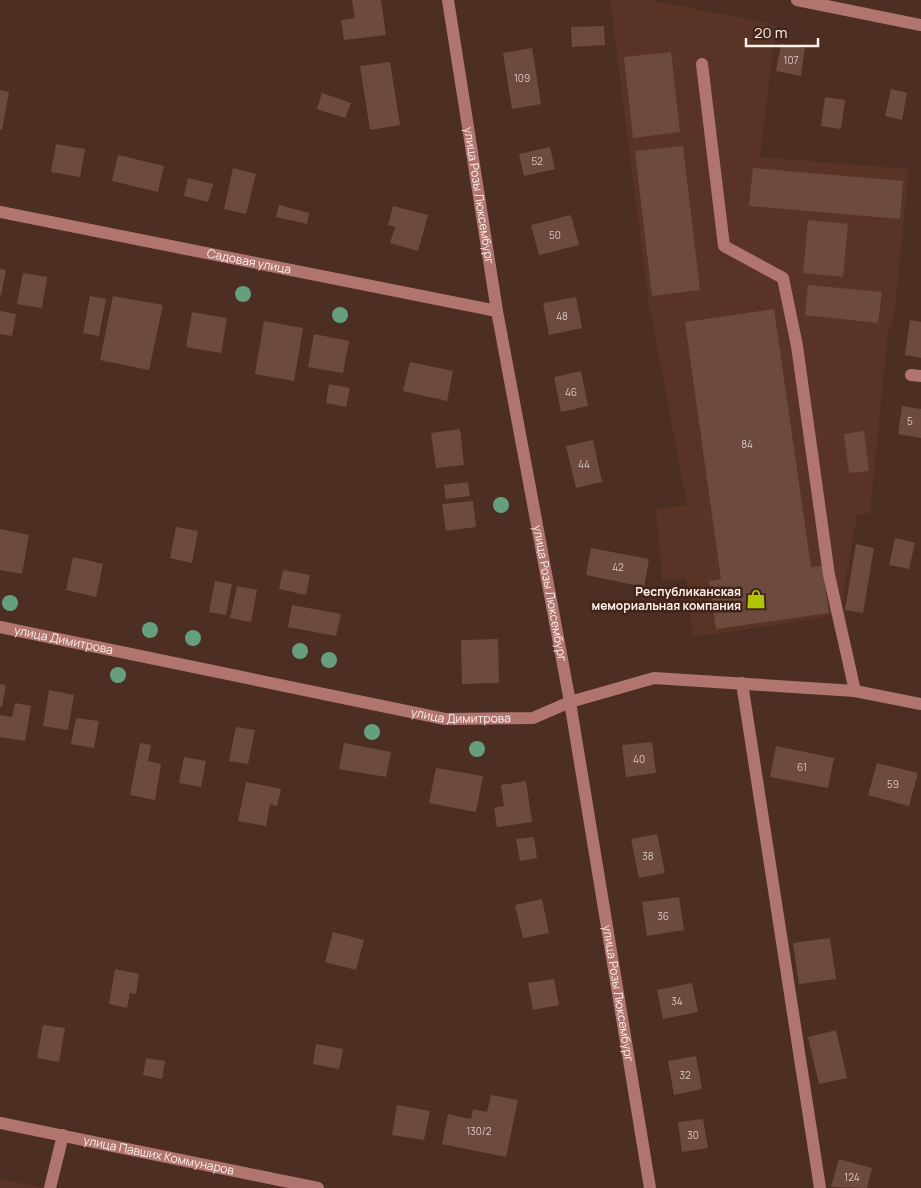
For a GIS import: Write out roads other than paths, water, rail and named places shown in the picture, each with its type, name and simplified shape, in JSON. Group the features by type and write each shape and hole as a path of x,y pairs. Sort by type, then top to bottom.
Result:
{"street":[{"name":"улица Розы Люксембург","path":"448,0 497,310 570,702 650,1188"},
{"path":"796,0 921,25"},
{"path":"702,64 724,246 783,278 797,346 829,575 855,691"},
{"name":"Садовая улица","path":"0,212 497,310"},
{"name":"улица Димитрова","path":"0,627 445,719 533,718 570,702 654,678 855,691 921,704"},
{"path":"742,683 820,1188"},
{"name":"улица Павших Коммунаров","path":"0,1123 318,1188"},
{"path":"50,1188 64,1135"}],"place":[{"name":"Республиканская мемориальная компания","path":"756,599"}]}
